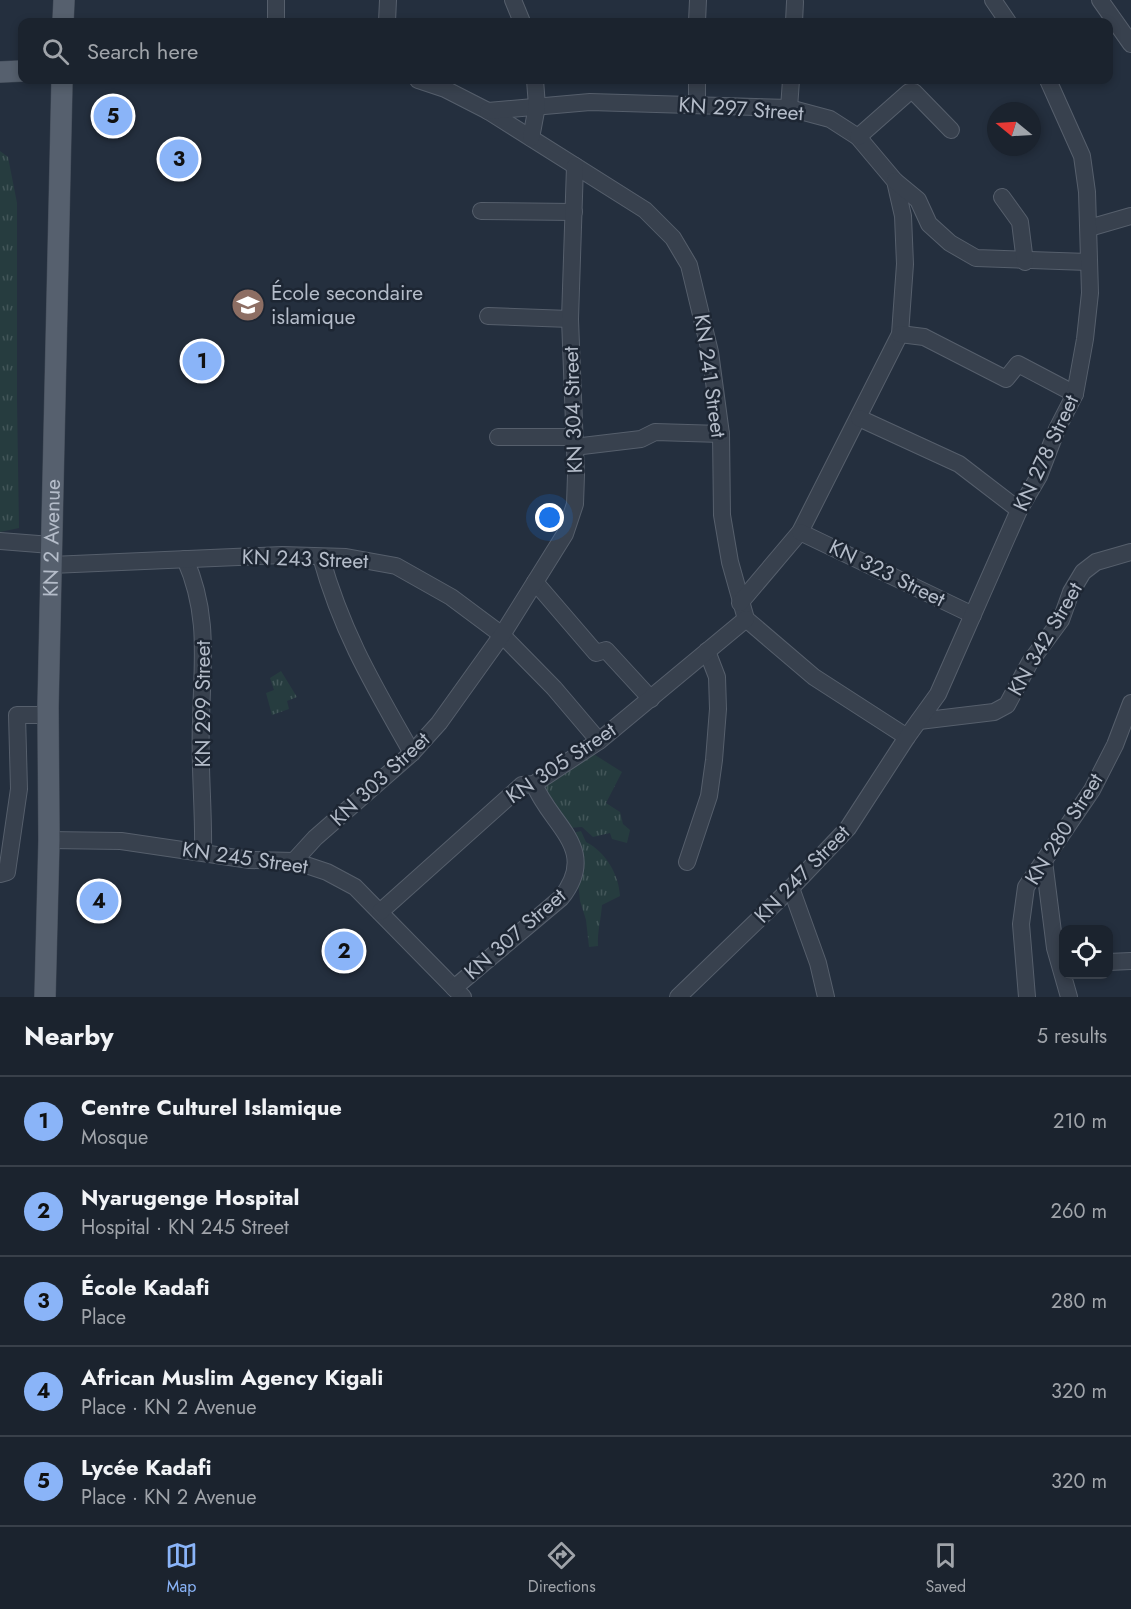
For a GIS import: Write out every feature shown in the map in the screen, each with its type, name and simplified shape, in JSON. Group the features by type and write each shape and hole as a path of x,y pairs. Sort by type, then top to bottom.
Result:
{"main road":[{"path":"63,18 64,0"},
{"path":"0,72 18,71"},
{"name":"KN 2 Avenue","path":"45,997 49,840 48,715 62,84"}],"street":[{"path":"276,0 276,18"},
{"path":"387,0 387,18"},
{"path":"513,0 520,18"},
{"path":"697,18 698,0"},
{"path":"993,0 1005,18"},
{"path":"1100,0 1113,18"},
{"path":"794,18 795,2"},
{"path":"1113,18 1131,44"},
{"name":"KN 241 Street","path":"430,84 488,111 531,138 645,210 674,238 689,265 710,352 721,434 722,515 743,611"},
{"path":"531,138 537,106 535,84"},
{"path":"697,84 697,105"},
{"path":"789,108 791,84"},
{"name":"KN 278 Street","path":"907,737 938,694 1019,510 1039,476 1057,429 1075,394 1090,293 1087,192 1082,156 1050,84"},
{"path":"858,137 909,92 914,92 951,130"},
{"name":"KN 297 Street","path":"488,111 590,102 789,108 830,119 858,137 896,181 903,216 905,264 900,334 800,532 743,611"},
{"name":"KN 304 Street","path":"502,635 565,534 575,504 570,319 575,166"},
{"path":"896,181 918,200 929,224 950,243 976,258 1025,262 1088,262"},
{"path":"1002,197 1020,222 1025,262"},
{"path":"481,211 574,212"},
{"path":"1089,228 1131,216"},
{"path":"488,316 570,319"},
{"path":"900,334 924,337 1006,379 1018,364 1075,394"},
{"path":"859,418 959,464 1019,510"},
{"path":"498,437 574,442 641,439 655,432 721,434"},
{"name":"KN 323 Street","path":"800,532 973,615"},
{"name":"KN 243 Street","path":"0,541 51,555 185,559 346,557 396,566 451,597 502,635 554,688 599,741"},
{"name":"KN 342 Street","path":"919,721 994,712 1007,705 1030,662 1061,620 1071,592 1083,572 1096,562 1131,552"},
{"path":"321,557 339,612 358,659 412,753"},
{"name":"KN 299 Street","path":"185,559 196,584 203,618 204,669 200,724 203,852"},
{"path":"536,582 596,653 606,650 651,699"},
{"path":"743,611 814,676 907,737"},
{"name":"KN 305 Street","path":"381,912 522,786 534,784 599,741 651,699 706,651 743,611"},
{"name":"KN 303 Street","path":"294,861 315,838 412,753 466,689 502,635"},
{"path":"687,862 709,796 714,760 718,709 717,677 706,651"},
{"name":"KN 280 Street","path":"1027,997 1021,924 1022,903 1026,887 1092,790 1115,745 1131,703"},
{"path":"2,878 19,789 17,715 48,715"},
{"name":"KN 247 Street","path":"678,997 791,888 848,828 907,737"},
{"name":"KN 307 Street","path":"459,992 561,898 576,872 577,858 572,843 542,804 534,784"},
{"name":"KN 245 Street","path":"49,840 121,841 250,860 294,861 327,872 355,887 459,992"},
{"path":"1044,861 1059,949"},
{"path":"791,888 818,963 826,997"},
{"path":"1113,962 1131,961"},
{"path":"1065,979 1069,997"}],"green space":[{"path":"0,151 8,157 17,203 19,528 0,532"},
{"path":"281,671 297,697 287,701 289,709 272,715 266,693 274,690 270,678"},
{"path":"592,753 622,772 606,803 620,812 623,824 630,830 627,843 612,839 610,833 593,837 582,827 569,828 553,808 555,802 542,787"},
{"path":"581,831 586,842 600,852 610,865 617,880 620,896 602,905 598,946 589,947 586,920 580,901 573,833"}],"place":[{"name":"Lycée Kadafi","path":"113,116"},
{"name":"École Kadafi","path":"179,159"},
{"name":"École secondaire islamique","path":"248,305"},
{"name":"Centre Culturel Islamique","path":"202,361"},
{"name":"African Muslim Agency Kigali","path":"99,901"},
{"name":"Nyarugenge Hospital","path":"344,951"}]}
